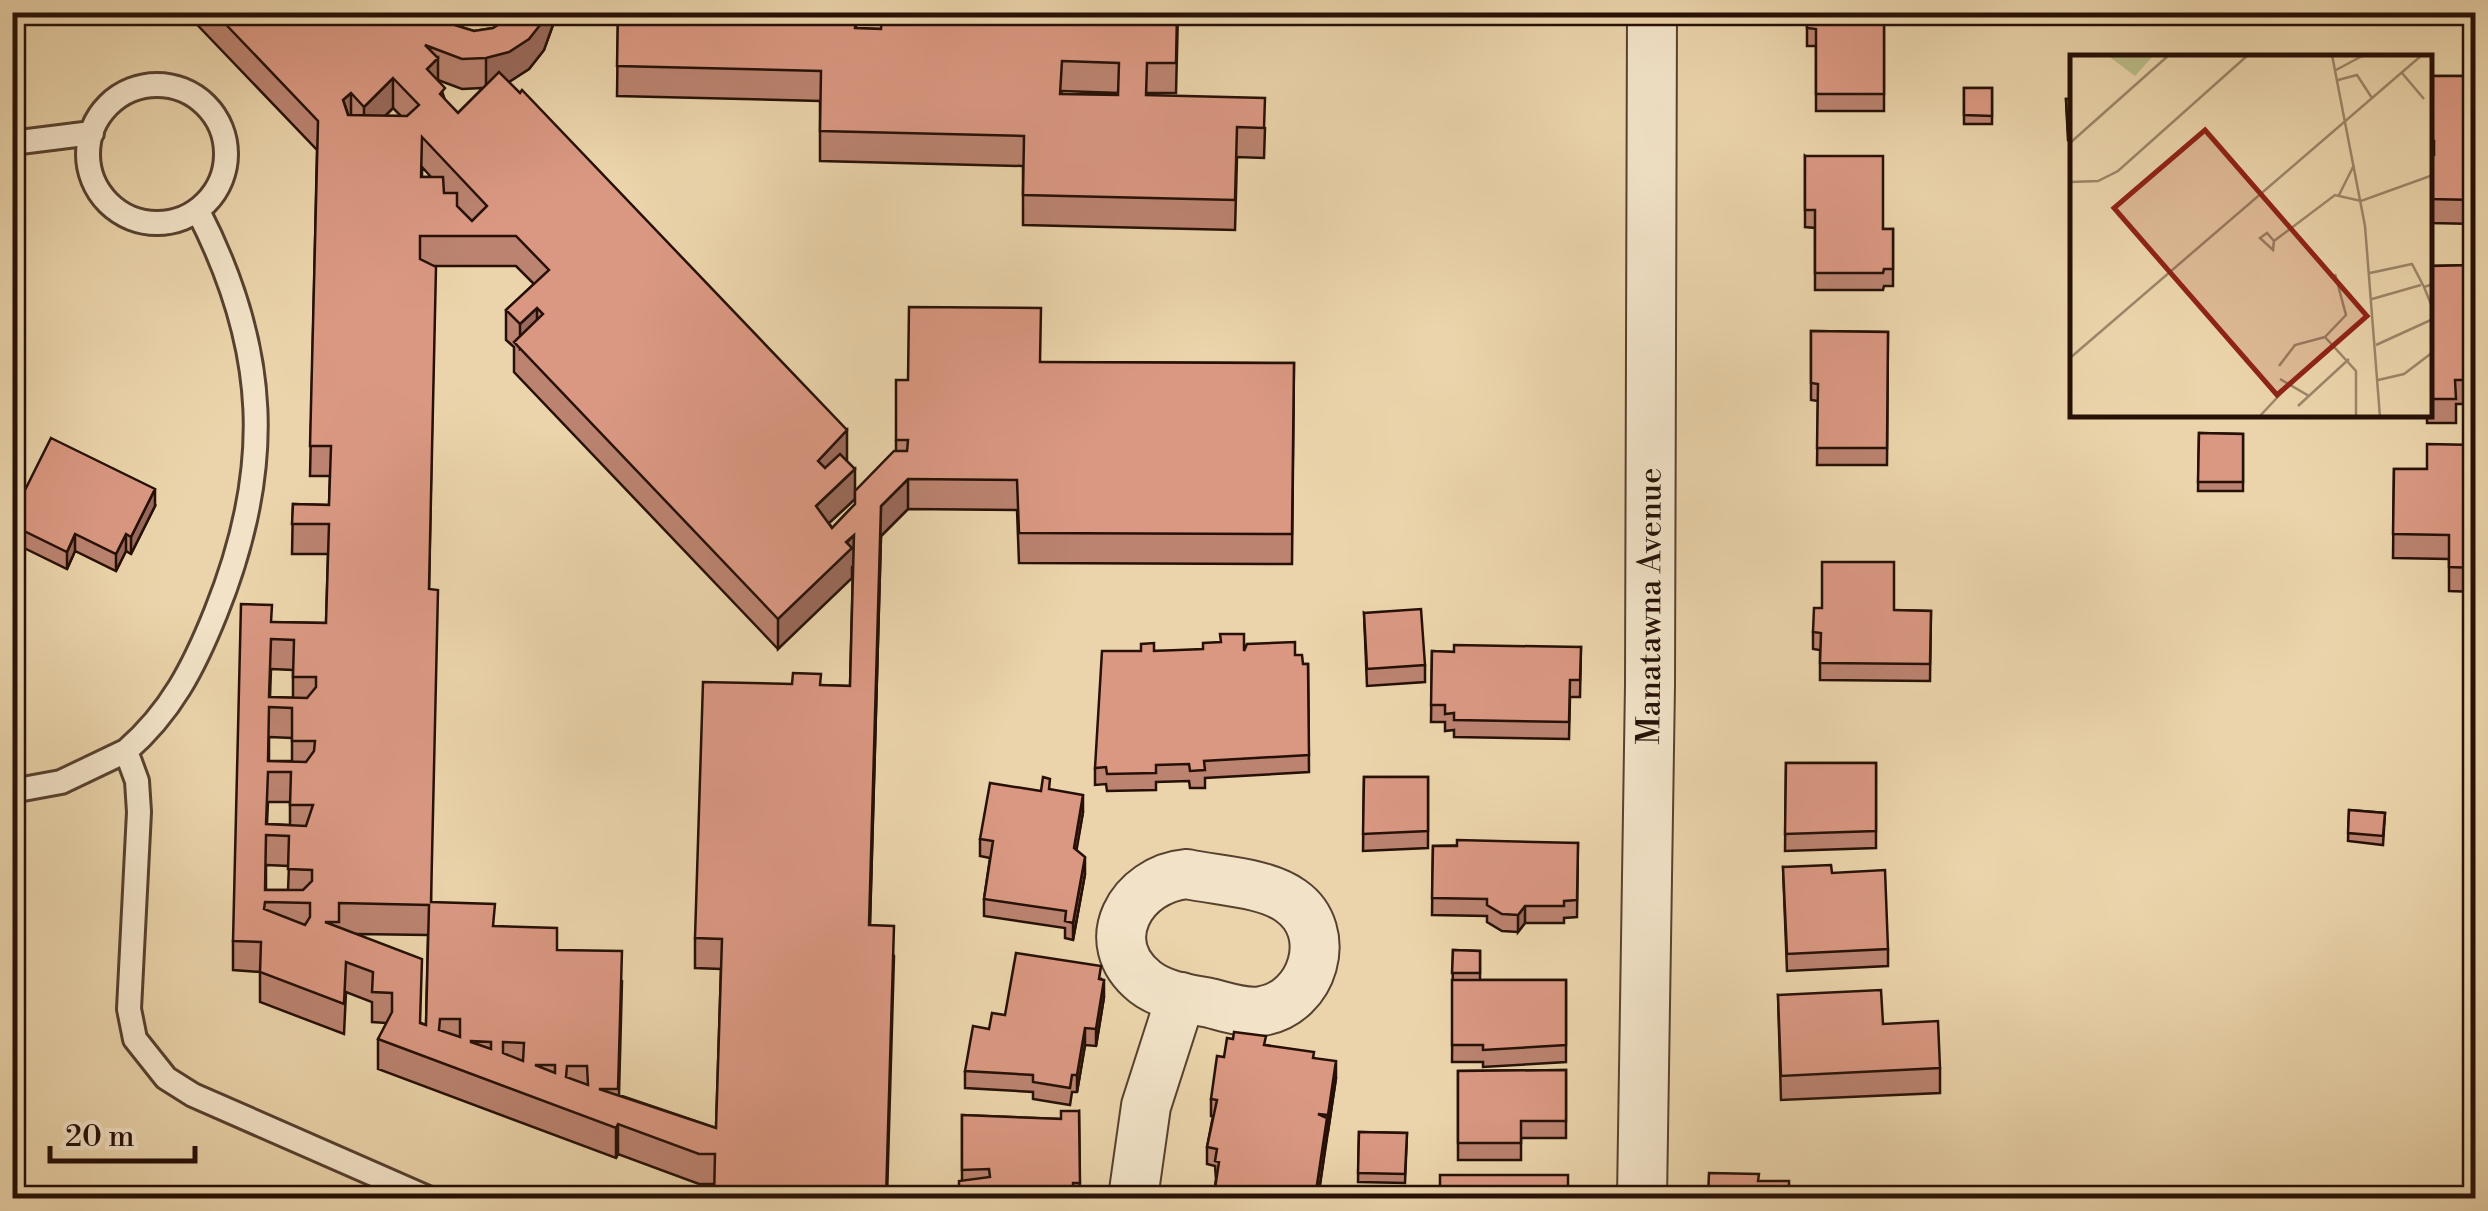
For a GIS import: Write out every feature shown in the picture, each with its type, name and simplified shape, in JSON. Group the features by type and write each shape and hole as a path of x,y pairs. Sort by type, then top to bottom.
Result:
{"street":[{"name":"Manatawna Avenue","path":"1642,1198 1650,685 1652,12"},
{"path":"1133,1198 1146,1106 1181,997"}],"lane":[{"path":"169,86 199,98 214,113 226,154 213,195 198,211 156,224 116,210 91,175 92,132 101,113 117,98 137,88 169,86"},
{"path":"12,143 92,132"},
{"path":"12,791 61,782 126,751 150,730 188,678 238,557 256,473 256,376 248,334 230,280 198,211"},
{"path":"126,751 137,781 139,812 129,1009 134,1039 148,1060 193,1095 428,1198"}],"building":[{"path":"214,12 395,12 400,19 399,12 433,12 438,20 474,31 493,28 512,12 546,12 529,39 509,52 462,59 425,45 438,58 427,69 445,88 440,94 458,113 499,72 520,93 522,90 847,430 818,461 825,468 840,454 855,469 816,506 832,528 855,504 855,491 894,451 907,451 908,440 896,440 896,380 908,380 909,307 1041,308 1040,362 1294,363 1292,534 1019,533 1017,480 908,479 881,506 869,925 894,926 886,1198 714,1198 715,1154 699,1154 618,1124 616,1128 378,1039 392,1012 392,993 372,992 373,972 346,962 344,1004 260,972 261,942 233,941 241,604 272,605 271,622 326,623 329,524 292,524 293,504 329,505 331,446 310,446 318,121","holes":["393,78 419,105 407,116 348,115 343,100 351,93 364,107","422,137 487,206 472,221 457,206 457,193 444,193 443,177 421,177","420,236 516,236 549,270 506,310 520,324 537,308 543,314 514,342 778,619 852,548 846,542 854,535 850,686 820,685 821,674 793,673 792,684 703,682 695,938 722,939 716,1128 599,1089 618,1089 622,951 557,950 557,928 493,926 495,904 431,902 438,590 429,589 436,267 420,259","271,639 294,640 293,677 316,677 316,687 307,698 269,697","269,707 292,708 292,741 315,741 314,751 306,762 268,761","268,772 291,772 290,805 313,805 306,826 266,824","266,835 289,836 288,869 312,870 312,881 303,890 265,890","265,902 310,903 310,917 305,925 264,909","339,903 429,905 426,1025 420,1023 422,959 325,922 339,922","440,1019 460,1019 460,1037 439,1030","471,1041 491,1042 491,1049","503,1042 524,1043 523,1061 503,1053","535,1065 555,1065 555,1073","567,1066 587,1066 588,1085 566,1077"]},
{"path":"618,12 856,12 855,28 881,29 882,12 1177,12 1176,63 1147,63 1146,95 1265,98 1264,128 1237,127 1235,200 1023,195 1024,136 820,131 821,71 617,66","holes":["1062,61 1119,63 1118,95 1060,94"]},
{"path":"1807,12 1884,12 1884,94 1816,94 1816,29 1807,28"},
{"path":"2433,76 2476,76 2476,200 2433,199"},
{"path":"1964,88 1992,88 1992,116 1964,115"},
{"path":"2066,99 2070,99 2070,132"},
{"path":"1805,156 1883,156 1883,229 1893,229 1893,269 1884,269 1883,273 1815,273 1815,210 1805,210"},
{"path":"2476,265 2476,380 2455,380 2456,399 2433,399 2433,266"},
{"path":"1811,331 1888,332 1887,448 1817,448 1818,384 1811,383"},
{"path":"2199,433 2243,434 2243,482 2198,482"},
{"path":"51,438 155,489 131,537 126,534 116,554 75,534 67,552 12,525 12,516"},
{"path":"2427,444 2476,445 2476,568 2449,567 2449,535 2393,534 2394,469 2427,469"},
{"path":"1822,562 1894,562 1894,610 1931,611 1930,664 1820,663 1821,633 1813,632 1814,608 1822,608"},
{"path":"1421,609 1425,665 1367,669 1364,613"},
{"path":"1220,634 1244,634 1244,651 1247,644 1295,642 1295,655 1302,655 1303,664 1308,664 1309,755 1204,761 1205,770 1190,771 1189,764 1156,765 1156,773 1107,774 1106,767 1095,768 1102,651 1141,651 1141,644 1154,643 1154,651 1203,649 1203,643 1221,642"},
{"path":"1454,645 1581,647 1580,680 1570,680 1569,722 1454,720 1454,713 1445,714 1445,705 1431,705 1432,651 1454,652"},
{"path":"1786,763 1876,763 1876,831 1785,834"},
{"path":"1043,777 1050,779 1049,789 1083,795 1074,848 1085,857 1073,923 1065,921 1066,911 984,899 993,841 980,839 990,783 1041,791"},
{"path":"1364,777 1428,777 1428,831 1363,834"},
{"path":"2349,810 2385,813 2383,836 2348,833"},
{"path":"1457,840 1578,843 1577,900 1564,901 1564,906 1525,906 1518,915 1502,914 1487,905 1487,899 1432,898 1433,846 1457,846"},
{"path":"1831,865 1832,873 1885,870 1888,949 1787,954 1783,867"},
{"path":"1453,950 1480,951 1480,973 1452,973"},
{"path":"1016,953 1101,966 1099,979 1104,980 1096,1029 1085,1028 1077,1075 1072,1075 1070,1088 1033,1082 1033,1075 965,1071 973,1026 989,1029 992,1013 1005,1015"},
{"path":"1452,980 1566,980 1566,1045 1483,1050 1483,1045 1452,1045"},
{"path":"1881,990 1883,1024 1938,1021 1940,1068 1781,1076 1778,995"},
{"path":"1234,1032 1266,1036 1264,1045 1314,1052 1313,1058 1336,1061 1328,1115 1318,1114 1327,1118 1315,1198 1205,1198 1206,1194 1214,1195 1219,1162 1215,1161 1217,1149 1207,1147 1217,1100 1211,1099 1217,1056 1224,1057 1227,1038 1233,1039"},
{"path":"1566,1070 1566,1121 1521,1121 1521,1143 1458,1143 1458,1071"},
{"path":"1061,1111 1079,1111 1080,1183 1073,1183 1073,1198 959,1198 959,1181 990,1177 989,1169 962,1170 962,1115 1061,1119"},
{"path":"1359,1132 1407,1133 1405,1174 1358,1173"},
{"path":"1709,1173 1759,1174 1758,1181 1789,1181 1789,1198 1708,1198"},
{"path":"1440,1175 1568,1175 1568,1198 1440,1198"}]}
